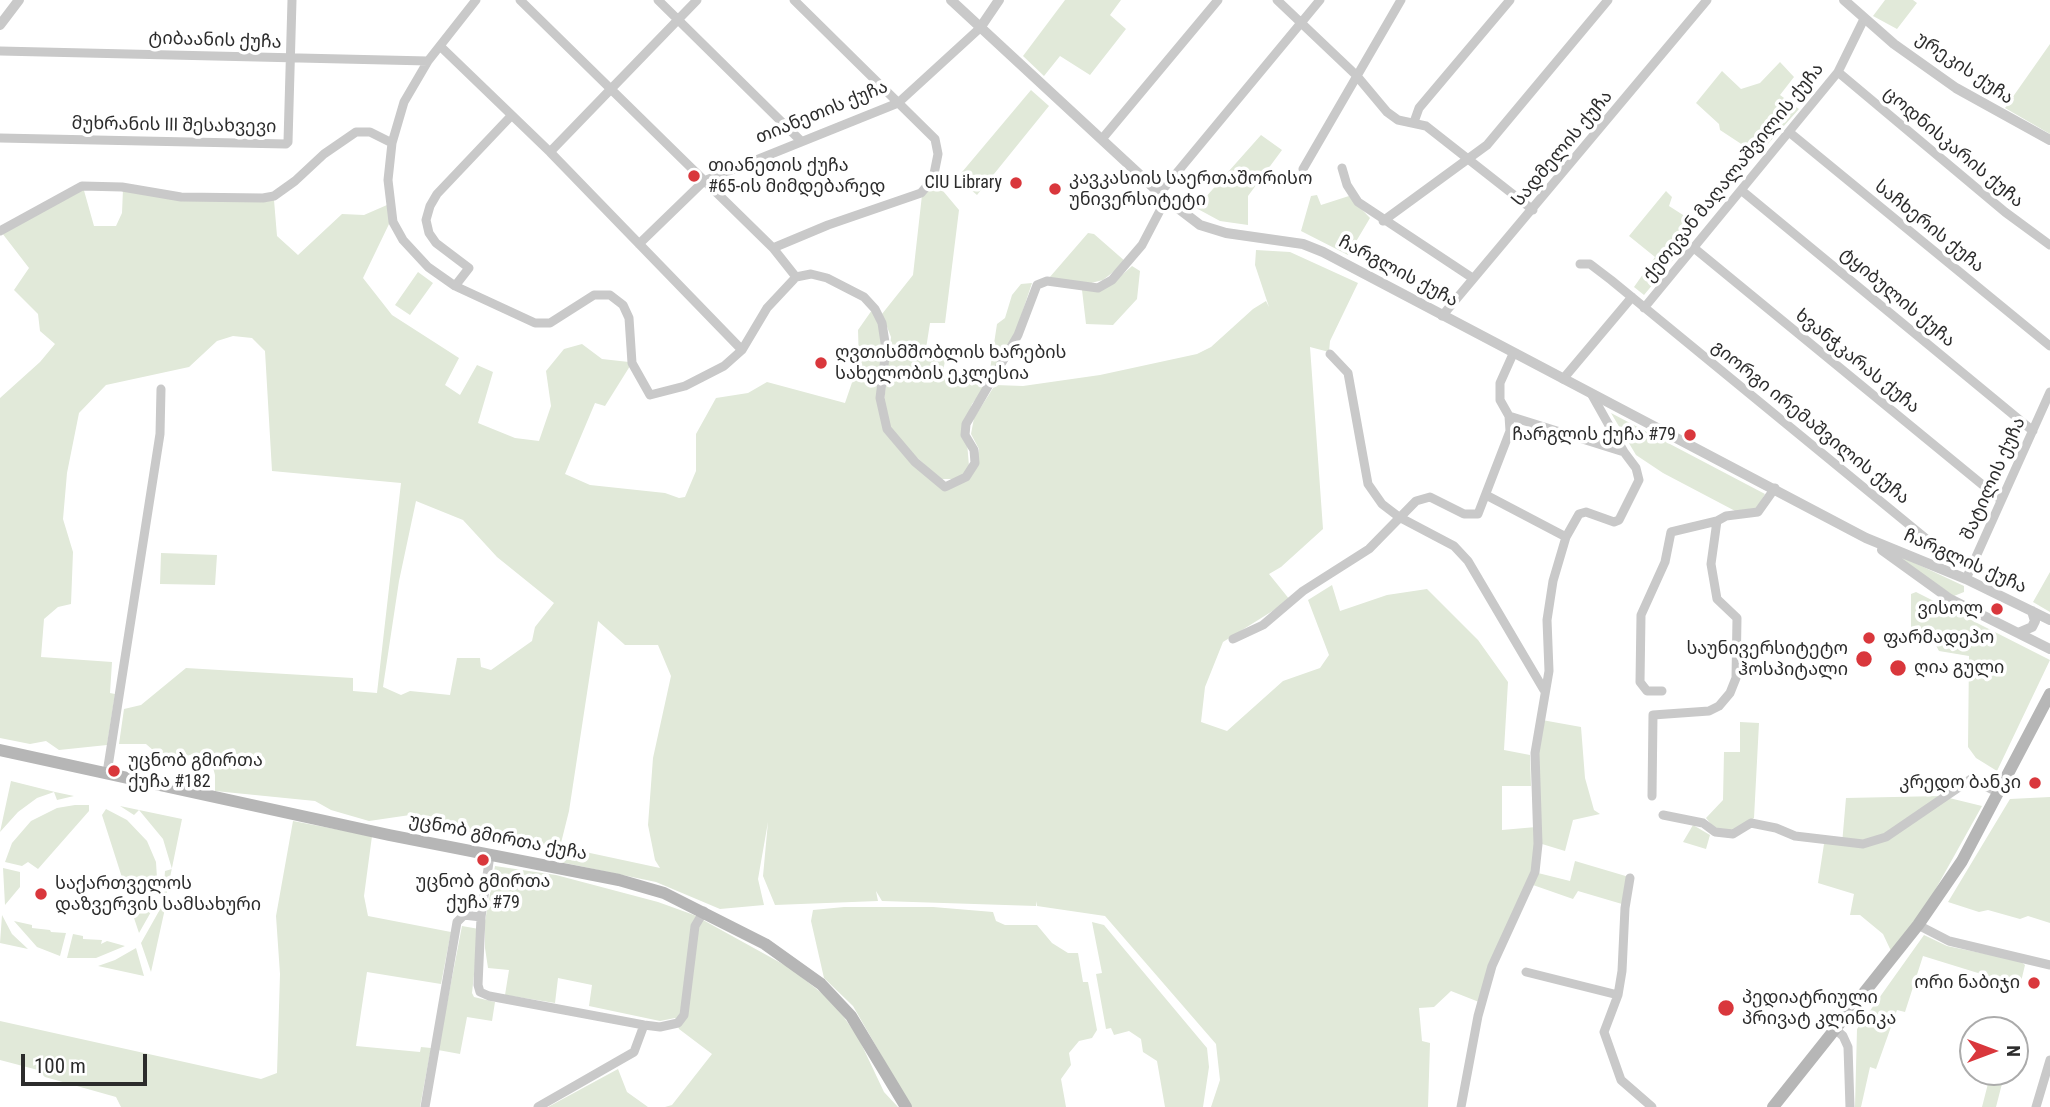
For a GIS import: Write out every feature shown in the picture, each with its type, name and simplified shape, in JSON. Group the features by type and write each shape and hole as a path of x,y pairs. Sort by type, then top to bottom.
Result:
{"main road":[{"path":"1773,1107 1918,925 1962,862 2050,694"},
{"name":"უცნობ გმირთა ქუჩა","path":"0,750 619,880 664,893 765,944 821,984 851,1016 906,1107"}],"street":[{"path":"0,25 19,0"},
{"name":"მუხრანის III შესახვევი","path":"0,138 286,144 292,0"},
{"path":"476,0 428,61 404,102 392,143 388,180 396,231 428,267 455,286 535,323 550,323 594,295 610,295 623,305 629,318 632,363 650,396 685,386 724,366 742,350 767,308 796,277 811,274 827,278 864,297 875,309 886,349 880,398 887,429 922,469 950,488 966,477 975,463 974,450 965,435 966,424 1013,345 1037,285 1047,281 1098,288 1112,280 1142,245 1163,196 1320,0"},
{"path":"520,0 773,248 796,277"},
{"path":"658,0 800,140"},
{"path":"550,152 697,0"},
{"path":"773,248 828,225 921,193 933,179 938,154 934,139 794,0"},
{"name":"ჩარგლის ქუჩა","path":"951,0 1163,196 1200,225 1226,233 1303,244 1324,252 1866,538 1966,579 2050,620"},
{"name":"თიანეთის ქუჩა","path":"639,243 704,181 800,140 898,103 980,28 999,0"},
{"path":"1102,139 1219,0"},
{"path":"1277,0 1356,75 1388,112 1398,120 1426,126 1533,210"},
{"path":"1303,169 1401,0"},
{"path":"1413,122 1419,108 1510,0"},
{"path":"1383,221 1487,145 1608,0"},
{"name":"სადმელის ქუჩა","path":"1442,316 1471,278 1533,210 1707,0"},
{"name":"ურეკის ქუჩა","path":"1844,0 1864,19 1956,88 2050,141"},
{"name":"ქეთევან მაღალაშვილის ქუჩა","path":"1644,308 1838,72 1864,19"},
{"path":"440,47 550,152 742,350"},
{"name":"ტიბაანის ქუჩა","path":"0,51 428,61"},
{"name":"ცოდნისკარის ქუჩა","path":"1838,72 2005,212 2050,245"},
{"path":"455,286 469,268 436,243 429,233 426,220 430,206 437,194 512,116"},
{"path":"0,231 82,186 122,187 181,197 263,198 274,196 324,154 356,132 370,132 392,143"},
{"name":"საჩხერის ქუჩა","path":"1789,132 2050,346"},
{"path":"1342,167 1347,185 1358,202 1471,278"},
{"name":"ტყიბულის ქუჩა","path":"1741,190 2033,431"},
{"name":"ხვანჭკარას ქუჩა","path":"1693,248 2001,500"},
{"name":"გიორგი ირემაშვილის ქუჩა","path":"1580,264 1590,264 1946,555 1971,568"},
{"name":"ქეთევან მაღალაშვილის ქუჩა","path":"1563,379 1632,297"},
{"path":"1330,354 1348,373 1368,484 1382,504 1399,517 1454,546 1468,561 1544,690"},
{"path":"1233,639 1263,625 1303,591 1369,549 1399,517 1422,498 1441,500 1472,516 1478,514 1510,431 1508,416 1500,400 1500,383 1513,354"},
{"path":"107,773 160,434 161,389"},
{"name":"შატილის ქუჩა","path":"1966,579 2050,392"},
{"path":"1461,1107 1478,1016 1492,966 1535,872 1538,844 1535,753 1549,671 1546,620 1553,580 1566,537 1578,514 1586,512 1614,522 1619,520 1639,480 1636,468 1592,395"},
{"path":"1508,416 1624,452"},
{"path":"1662,691 1647,691 1640,682 1642,615 1665,562 1671,532 1717,521 1726,516 1758,512 1775,488"},
{"path":"1486,495 1566,537"},
{"path":"1652,796 1653,715 1709,712 1719,706 1730,693 1736,678 1737,618 1717,599 1711,564 1717,521"},
{"name":"ჩარგლის ქუჩა","path":"1866,538 1950,598 2050,649"},
{"path":"2018,634 2032,627 2035,621 2032,611"},
{"path":"1663,816 1703,823 1715,832 1733,834 1751,823 1776,828 1795,836 1863,844 1886,837 1971,779 1999,793"},
{"path":"490,855 481,917 478,985 484,995 644,1025 660,1027 681,1020 695,926 704,911"},
{"path":"1630,877 1618,995 1604,1032 1621,1080 1652,1107"},
{"path":"425,1107 457,922 464,915 481,917"},
{"path":"1918,925 1949,941 1972,944 2050,965"},
{"path":"1526,971 1618,995"},
{"path":"538,1107 635,1052 644,1025"},
{"path":"1835,1029 1846,1040 1848,1047 1850,1107"},
{"path":"2036,1107 2050,1059"}],"green space":[{"path":"1065,0 1121,0 1110,15 1126,29 1090,75 1060,56 1044,76 1023,56"},
{"path":"1885,0 1913,0 1917,3 1897,29 1873,16"},
{"path":"2050,44 2050,134 2005,108"},
{"path":"1780,62 1794,77 1780,95 1799,109 1758,155 1720,130 1719,124 1696,103 1722,71 1741,89 1760,83"},
{"path":"1031,90 1049,106 977,195 957,178"},
{"path":"1261,135 1282,150 1248,196 1248,225 1220,221 1196,208"},
{"path":"933,179 959,210 945,323 930,323 925,355 946,356 943,371 986,386 972,404 962,433 967,442 969,466 961,479 940,479 911,452 889,428 884,402 891,337 882,314 913,275 922,195"},
{"path":"83,187 94,226 116,226 122,213 123,189 274,200 277,236 298,255 342,214 364,215 387,205 390,222 363,278 392,315 459,358 445,385 460,395 477,365 493,372 478,423 515,438 539,441 551,406 546,371 564,349 582,344 602,359 629,362 630,366 605,406 595,403 565,474 590,485 665,493 679,498 685,497 696,471 696,434 716,398 748,393 767,382 845,403 859,362 858,330 872,310 880,325 886,431 945,487 976,466 979,449 971,434 974,418 995,385 1023,386 1100,375 1197,354 1211,347 1253,309 1266,301 1269,307 1255,265 1256,250 1290,252 1358,283 1330,341 1329,352 1310,347 1323,529 1281,567 1269,574 1290,600 1223,642 1205,687 1201,722 1227,731 1283,681 1320,668 1329,655 1308,600 1332,585 1340,611 1387,595 1427,589 1478,640 1508,682 1504,750 1530,755 1531,786 1502,786 1502,830 1536,827 1531,878 1479,1002 1451,991 1434,1007 1419,1008 1422,1041 1430,1043 1428,1107 1211,1107 1220,1080 1216,1044 1105,916 1037,906 1037,901 1036,906 882,901 876,891 878,901 775,905 763,876 768,822 758,879 764,905 720,909 656,882 560,862 562,847 660,868 655,860 648,825 653,758 671,676 658,645 625,645 598,621 569,811 560,847 498,840 410,815 369,821 331,810 315,801 215,791 211,760 193,754 177,759 162,758 146,744 119,744 124,709 141,705 186,668 353,678 353,691 377,693 401,483 272,471 265,351 252,338 233,336 217,341 189,367 106,385 79,413 67,473 63,519 73,552 71,604 58,607 44,619 41,657 112,662 110,693 115,694 107,745 59,750 46,741 30,744 0,738 0,398 40,362 55,344 40,331 38,314 14,290 29,268 2,233","holes":["416,501 463,520 497,557 554,603 535,627 532,641 491,670 481,667 480,658 457,658 450,695 410,691 401,695 383,687 399,581"]},
{"path":"1666,191 1672,197 1669,206 1694,222 1688,242 1644,295 1634,287 1655,257 1629,236"},
{"path":"1317,195 1321,205 1349,196 1370,218 1348,255 1301,231 1311,196"},
{"path":"1088,233 1094,234 1126,262 1103,280 1091,283 1049,278"},
{"path":"1132,266 1140,271 1137,299 1113,325 1086,324 1082,290 1113,283"},
{"path":"418,272 433,283 410,315 395,305"},
{"path":"1032,283 1014,337 988,383 997,324 1005,318 1012,295 1021,284"},
{"path":"1611,413 1765,494 1757,508 1739,513 1663,473 1636,455"},
{"path":"1885,549 1964,586 1964,592 1954,596"},
{"path":"161,553 217,555 215,585 160,584"},
{"path":"2050,572 2050,612 2033,602"},
{"path":"1916,592 2050,660 1997,771 1976,758 1968,747 1969,656 1939,651 1927,629 1911,629 1911,594"},
{"path":"1542,720 1581,727 1585,778 1594,810 1600,814 1573,820 1565,851 1542,844 1538,746"},
{"path":"1740,722 1759,723 1754,818 1734,831 1716,830 1706,818 1723,800 1724,752 1740,752"},
{"path":"11,781 74,796 57,800 54,792 37,798 18,812 0,832"},
{"path":"1941,796 1982,806 1924,910 1891,951 1883,934 1860,915 1850,915 1854,894 1818,883 1824,844 1842,844 1846,798"},
{"path":"2050,797 2050,923 2028,916 2020,919 1988,910 1979,912 1948,902 2010,799"},
{"path":"89,805 89,811 38,869 28,862 22,866 5,862 12,843 31,821 57,808"},
{"path":"120,806 139,810 134,815"},
{"path":"106,809 127,820 147,841 156,862 158,895 139,891 137,887 126,890 102,815"},
{"path":"139,810 182,819 172,868 163,839"},
{"path":"293,821 372,836 364,896 368,916 451,932 441,984 367,972 356,1046 420,1052 421,1047 431,1048 420,1107 121,1107 116,1097 45,1077 38,1070 0,1060 0,1021 261,1079 277,1073 280,974 276,916"},
{"path":"1693,825 1710,835 1706,849 1683,842"},
{"path":"1575,861 1629,877 1622,904 1578,891 1573,899 1533,885 1538,873 1570,881"},
{"path":"495,866 556,875 658,902 694,915 790,968 823,994 843,1016 858,1037 884,1092 898,1107 665,1107 672,1105 712,1054 679,1029 675,1018 660,1021 589,1006 592,985 558,978 555,1003 505,995 509,970 488,968 485,948 485,921"},
{"path":"3,868 20,872 20,887 5,905"},
{"path":"172,869 166,897 163,896 165,871"},
{"path":"128,900 156,903 139,933"},
{"path":"163,904 166,904 151,972 141,943"},
{"path":"844,907 933,907 993,912 996,921 1005,925 1037,925 1052,943 1068,953 1078,953 1083,982 1088,982 1097,1030 1092,1038 1079,1041 1069,1053 1071,1065 1061,1079 1066,1107 911,1107 853,1006 824,978 811,921 813,910"},
{"path":"2,915 12,934 28,949 0,943"},
{"path":"14,921 32,925 32,928 66,933 60,956 37,947"},
{"path":"1092,922 1104,925 1207,1048 1209,1067 1203,1107 1165,1107 1157,1061 1143,1052 1141,1039 1129,1031 1114,1035 1111,1028 1106,1029 1096,974 1102,973"},
{"path":"462,926 479,929 472,993 474,997 495,1002 492,1021 467,1017 460,1054 438,1050"},
{"path":"73,934 83,936 83,939 102,940 101,944 107,941 125,946 96,958 67,958"},
{"path":"1924,935 1947,946 2020,961 2025,965 2020,986 1923,956 1905,1012 1897,1010 1876,1069 1870,1067 1861,1107 1855,1107 1857,1029"},
{"path":"136,948 144,976 98,966 115,960"},
{"path":"618,1069 627,1092 648,1107 548,1107"},
{"path":"1987,1086 2001,1086 1996,1107 1982,1107"}],"place":[{"name":"თიანეთის ქუჩა #65-ის მიმდებარედ","path":"694,176"},
{"name":"CIU Library","path":"1016,183"},
{"name":"კავკასიის საერთაშორისო უნივერსიტეტი","path":"1055,189"},
{"name":"ღვთისმშობლის ხარების სახელობის ეკლესია","path":"821,363"},
{"name":"ჩარგლის ქუჩა #79","path":"1690,435"},
{"name":"ვისოლ","path":"1997,609"},
{"name":"ფარმადეპო","path":"1869,638"},
{"name":"საუნივერსიტეტო ჰოსპიტალი","path":"1864,659"},
{"name":"ღია გული","path":"1898,668"},
{"name":"უცნობ გმირთა ქუჩა #182","path":"114,771"},
{"name":"კრედო ბანკი","path":"2035,783"},
{"name":"უცნობ გმირთა ქუჩა #79","path":"483,860"},
{"name":"საქართველოს დაზვერვის სამსახური","path":"41,894"},
{"name":"ორი ნაბიჯი","path":"2034,983"},
{"name":"პედიატრიული პრივატ კლინიკა","path":"1726,1008"}]}
